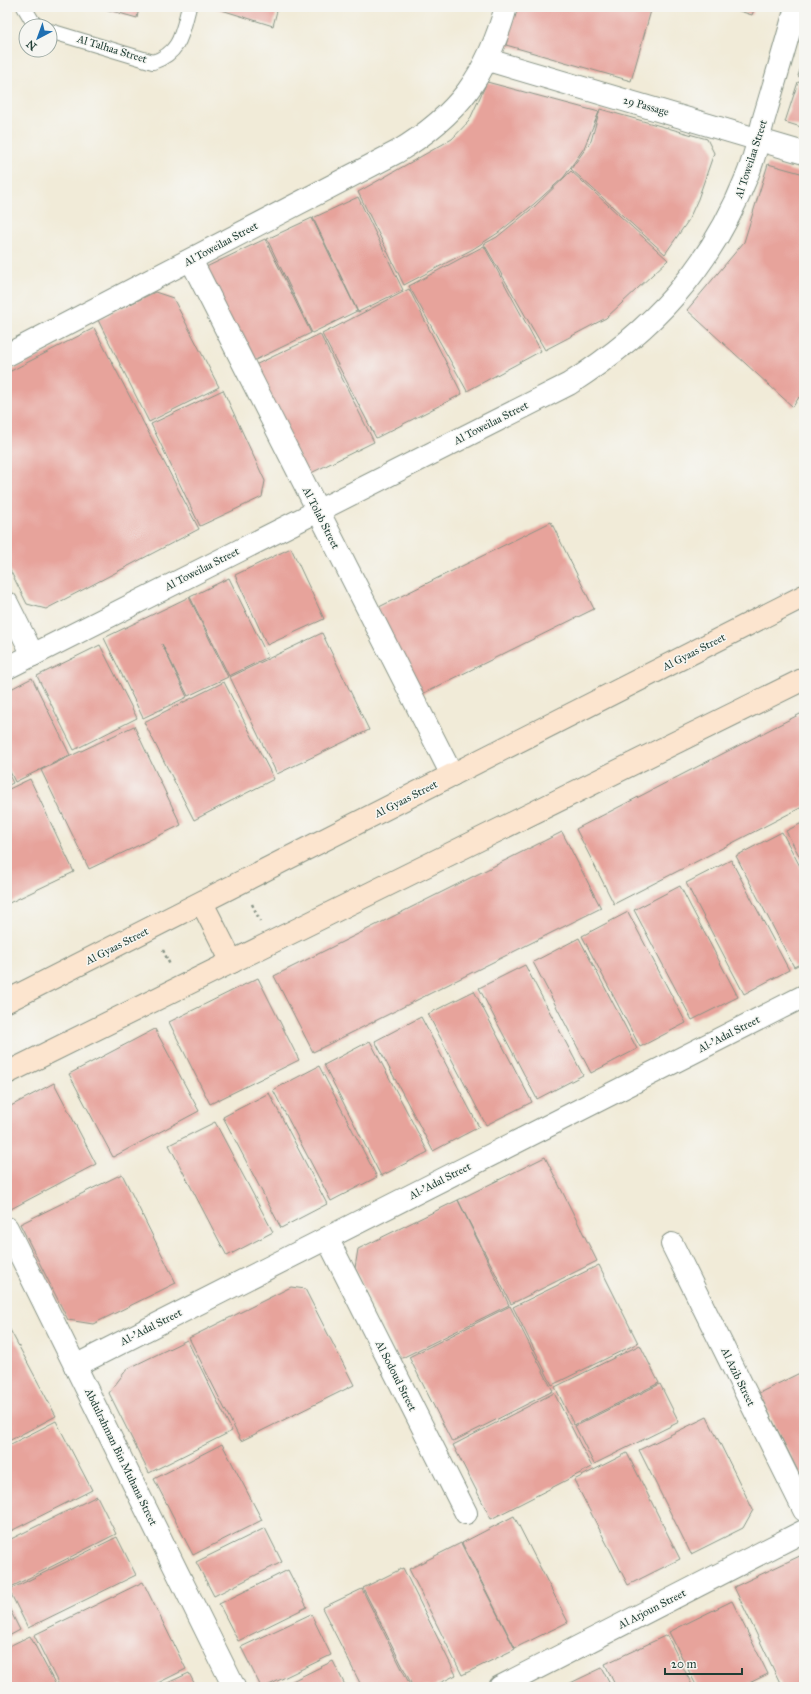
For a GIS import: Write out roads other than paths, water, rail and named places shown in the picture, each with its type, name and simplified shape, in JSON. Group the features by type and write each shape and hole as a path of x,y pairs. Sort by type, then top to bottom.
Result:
{"street":[{"name":"Al Toweilaa Street","path":"7,356 420,138 440,123 475,83 488,60 506,7"},
{"name":"Al Toweilaa Street","path":"7,668 570,384 603,362 634,337 684,286 710,248 736,204 748,174 796,7"},
{"name":"29 Passage","path":"488,60 804,153"},
{"name":"Al Tolab Street","path":"191,260 452,775"},
{"name":"Al Gyaas Street","path":"7,1001 804,596"},
{"path":"7,603 33,655"},
{"path":"7,1073 804,679"},
{"path":"202,902 232,962"},
{"name":"Al-'Adal Street","path":"75,1366 804,996"},
{"name":"Abdulrahman Bin Muhana Street","path":"7,1228 234,1687"},
{"name":"Al Sodoud Street","path":"327,1238 466,1514"},
{"name":"Al Azib Street","path":"672,1244 804,1510"},
{"name":"Al Arjoun Street","path":"500,1687 804,1531"}],"lane":[{"path":"24,7 31,18"},
{"name":"Al Talhaa Street","path":"58,33 153,62 163,59 177,46 189,7"}]}
